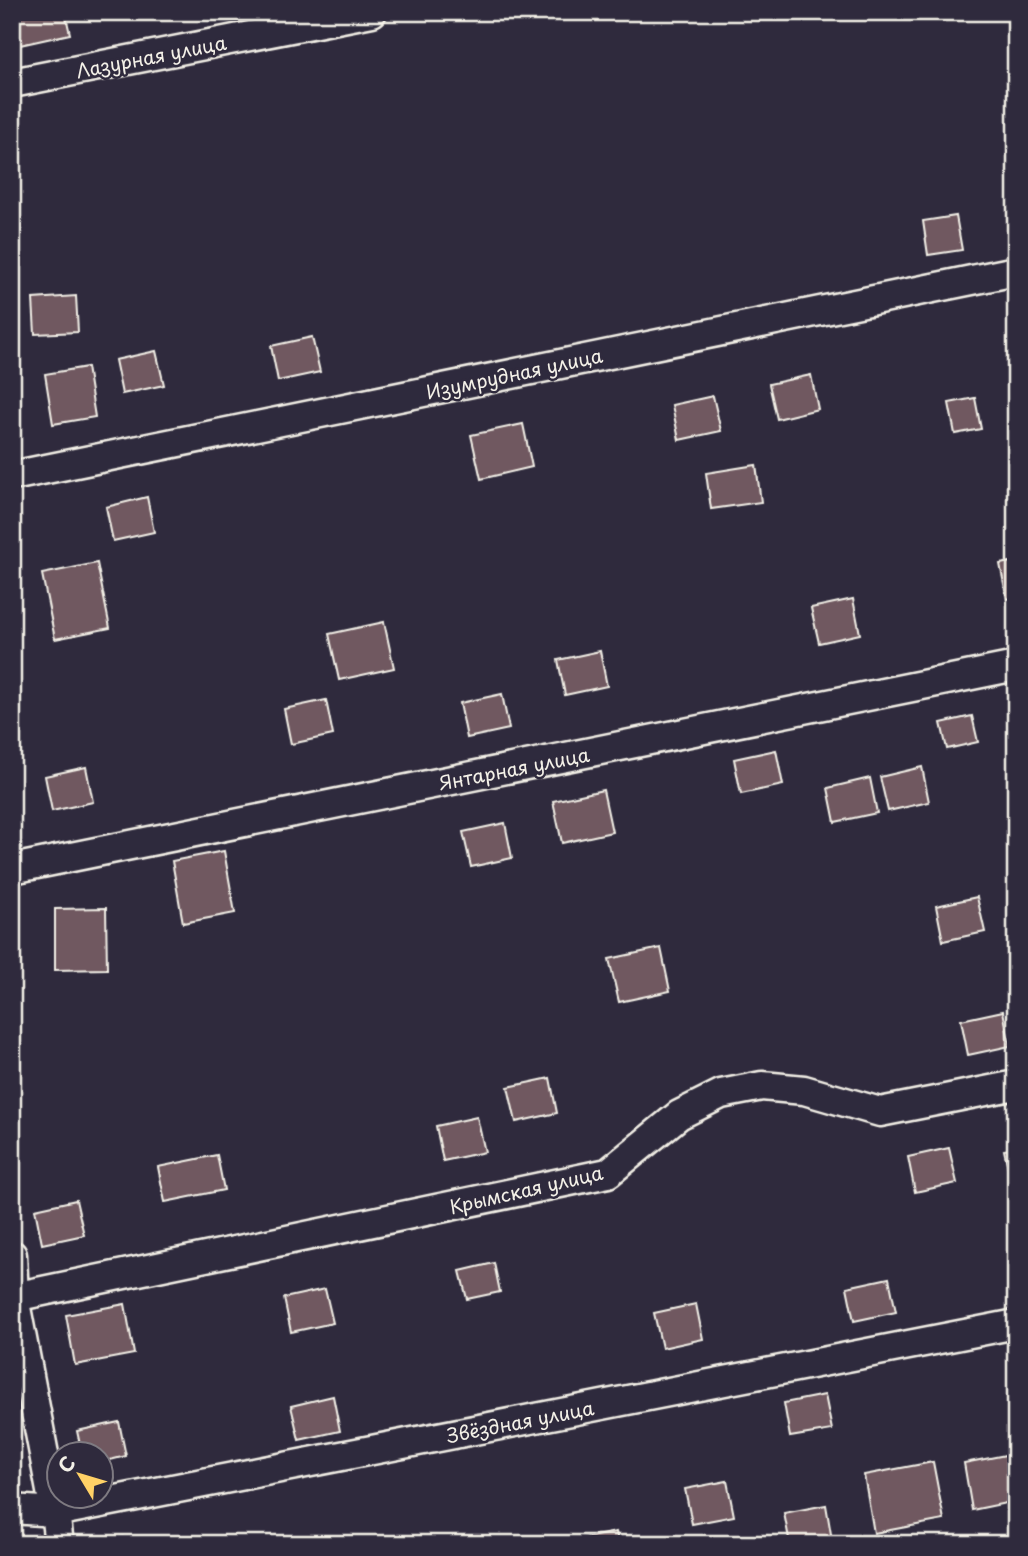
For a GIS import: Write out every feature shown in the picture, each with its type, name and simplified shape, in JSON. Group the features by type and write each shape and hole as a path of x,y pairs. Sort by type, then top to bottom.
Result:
{"street":[{"name":"Лазурная улица","path":"12,83 372,12"},
{"name":"Изумрудная улица","path":"12,476 1016,271"},
{"name":"Янтарная улица","path":"12,869 1016,666"},
{"name":"Крымская улица","path":"14,1297 608,1173 679,1115 721,1094 734,1091 762,1086 804,1090 880,1112 1016,1086"},
{"path":"12,1255 14,1297 59,1544"},
{"name":"Звёздная улица","path":"12,1509 55,1512 1016,1324"}],"building":[{"path":"13,12 65,12 70,34 20,45"},
{"path":"956,216 962,250 928,255 923,221"},
{"path":"76,296 78,332 35,334 33,299"},
{"path":"312,337 320,372 278,381 271,346"},
{"path":"156,351 164,385 122,394 115,360"},
{"path":"87,367 95,417 53,424 45,374"},
{"path":"811,375 818,409 777,419 769,384"},
{"path":"713,396 721,431 679,440 672,405"},
{"path":"975,398 981,429 955,434 949,403"},
{"path":"523,424 532,467 481,479 471,435"},
{"path":"756,465 761,502 711,509 706,473"},
{"path":"147,497 154,532 113,541 106,507"},
{"path":"1016,561 1016,597 1007,599 1000,564"},
{"path":"97,563 110,628 55,639 42,574"},
{"path":"853,599 860,634 819,643 811,608"},
{"path":"384,622 394,668 339,680 329,634"},
{"path":"600,651 607,686 565,695 558,660"},
{"path":"502,694 509,729 467,738 460,703"},
{"path":"326,700 333,735 291,744 284,709"},
{"path":"972,716 978,742 947,749 941,723"},
{"path":"776,750 783,785 741,794 734,759"},
{"path":"86,767 93,802 52,811 45,776"},
{"path":"922,767 929,802 888,811 880,777"},
{"path":"870,778 877,813 835,822 828,788"},
{"path":"603,790 612,832 562,843 553,801"},
{"path":"505,823 512,858 471,867 463,832"},
{"path":"224,851 235,913 183,923 172,861"},
{"path":"977,897 985,932 943,941 936,906"},
{"path":"106,908 107,969 55,970 55,909"},
{"path":"661,948 670,991 619,1002 609,959"},
{"path":"1003,1011 1010,1046 968,1055 961,1020"},
{"path":"550,1078 557,1113 516,1122 508,1087"},
{"path":"477,1117 485,1152 443,1161 436,1126"},
{"path":"949,1148 957,1183 915,1192 908,1157"},
{"path":"1016,1148 1016,1184 1012,1185 1004,1150"},
{"path":"217,1155 224,1190 165,1202 158,1167"},
{"path":"76,1200 84,1235 42,1244 35,1209"},
{"path":"494,1263 500,1292 467,1299 460,1271"},
{"path":"889,1278 896,1312 854,1321 847,1287"},
{"path":"325,1289 333,1323 291,1332 284,1298"},
{"path":"125,1304 134,1354 75,1365 66,1315"},
{"path":"696,1304 703,1339 662,1348 654,1313"},
{"path":"825,1395 832,1430 790,1437 784,1403"},
{"path":"333,1396 340,1431 299,1440 291,1406"},
{"path":"119,1422 126,1456 116,1458 116,1440 79,1440 77,1431"},
{"path":"1016,1453 1016,1501 972,1510 964,1463"},
{"path":"933,1462 944,1520 874,1533 864,1475"},
{"path":"727,1481 734,1516 692,1524 685,1489"},
{"path":"826,1505 832,1540 814,1544 790,1544 784,1513"},
{"path":"616,1532 619,1544 581,1544 580,1539"},
{"path":"123,1537 124,1544 90,1544 90,1543"}]}
